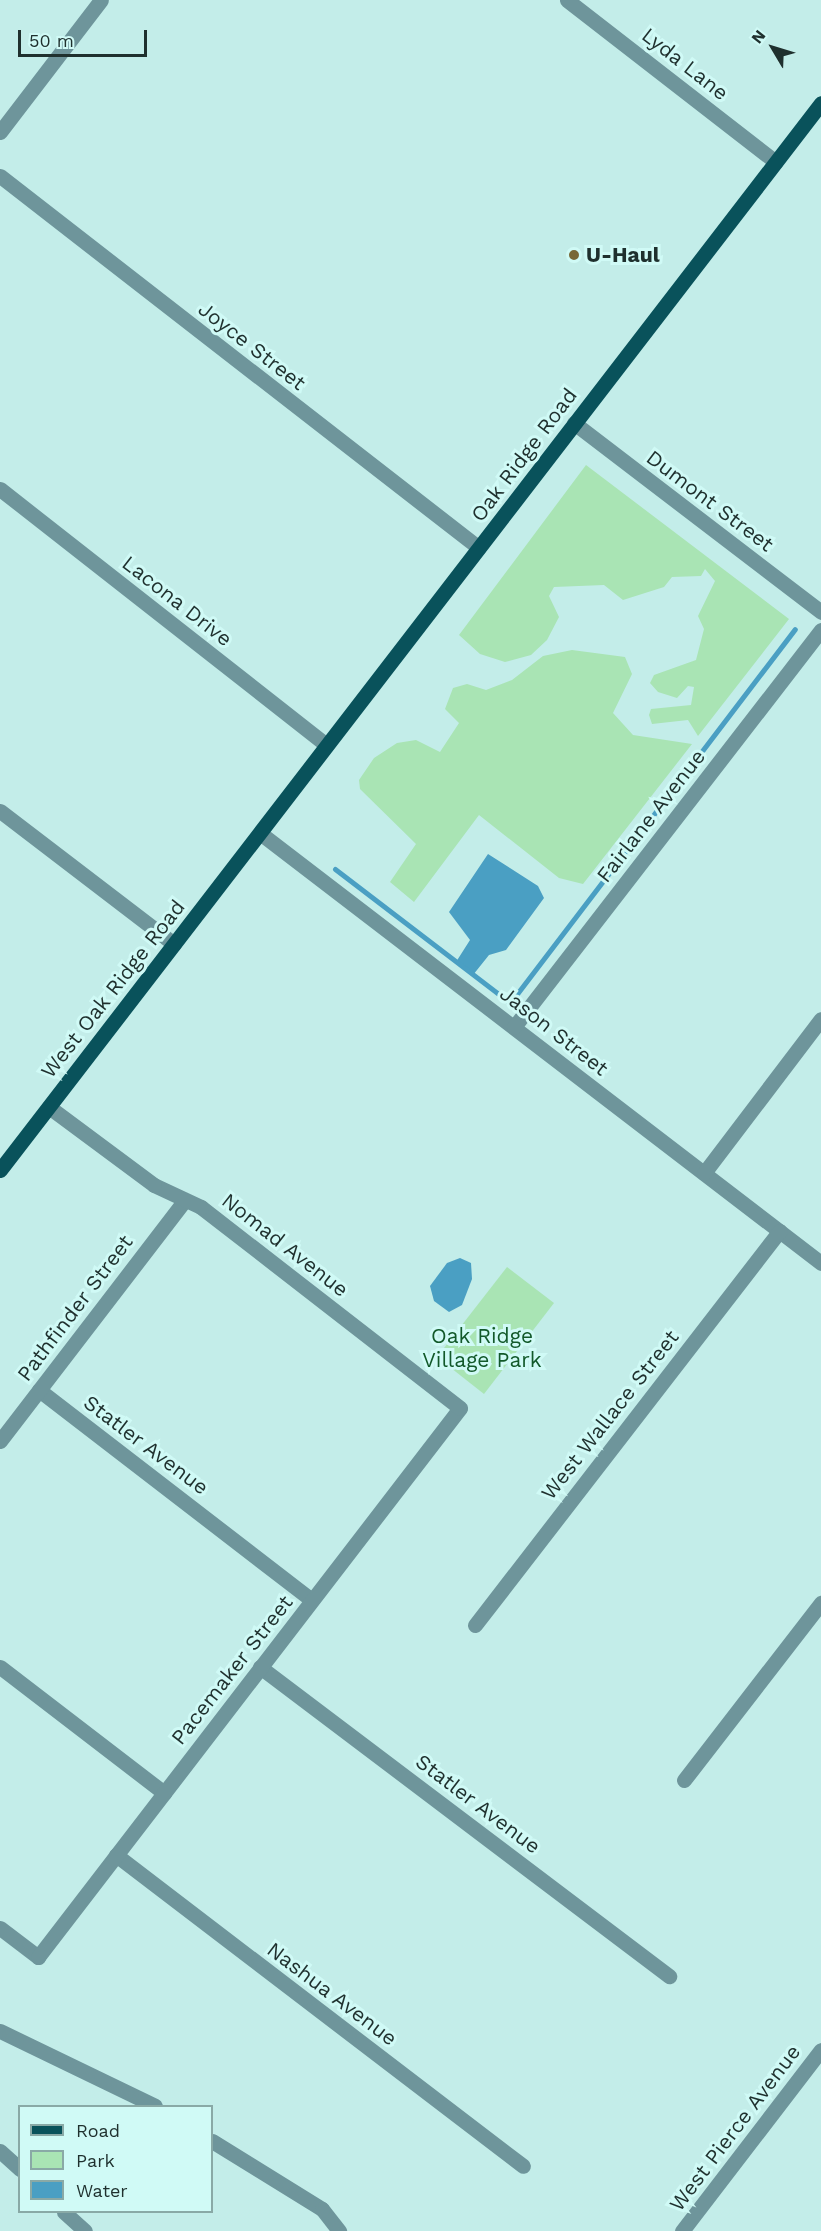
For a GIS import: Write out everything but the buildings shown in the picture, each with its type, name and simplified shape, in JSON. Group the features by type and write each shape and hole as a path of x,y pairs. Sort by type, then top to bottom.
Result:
{"main road":[{"name":"Oak Ridge Road","path":"260,833 821,103"},
{"name":"West Oak Ridge Road","path":"0,1170 260,833"}],"street":[{"path":"0,132 101,0"},
{"name":"Lyda Lane","path":"567,0 776,162"},
{"name":"Joyce Street","path":"0,177 479,548"},
{"name":"Dumont Street","path":"574,423 821,612"},
{"name":"Lacona Drive","path":"0,489 327,745"},
{"name":"Fairlane Avenue","path":"514,1027 821,630"},
{"path":"0,811 174,944"},
{"name":"Jason Street","path":"260,833 821,1263"},
{"path":"704,1173 821,1019"},
{"name":"Nomad Avenue","path":"49,1107 184,1201 201,1207 460,1408"},
{"name":"Pathfinder Street","path":"0,1441 184,1201"},
{"name":"West Wallace Street","path":"475,1625 779,1231"},
{"name":"Statler Avenue","path":"39,1390 312,1600"},
{"name":"Pacemaker Street","path":"0,1928 38,1957 460,1408"},
{"path":"684,1780 821,1603"},
{"path":"0,1667 164,1793"},
{"name":"Statler Avenue","path":"261,1667 669,1976"},
{"name":"Nashua Avenue","path":"116,1855 523,2166"},
{"path":"0,2031 152,2105"},
{"name":"West Pierce Avenue","path":"682,2231 821,2050"},
{"path":"213,2142 322,2209 339,2231"},
{"path":"0,2151 18,2167"},
{"path":"66,2213 85,2231"}],"green space":[{"path":"586,465 789,619 698,736 688,720 652,724 649,715 651,709 691,705 694,687 688,686 677,698 658,692 650,683 654,675 696,660 704,629 698,616 715,581 705,569 701,576 672,577 664,587 623,600 604,585 554,587 549,596 559,617 547,640 531,655 505,662 480,654 459,635"},
{"path":"572,650 625,657 632,674 613,713 633,735 692,744 583,884 559,878 479,815 414,902 390,882 416,844 360,789 359,780 374,758 397,743 416,740 440,752 459,723 445,709 453,688 467,684 486,690 512,680 543,656"},
{"name":"Oak Ridge Village Park","path":"507,1267 554,1303 484,1394 437,1357"}],"water":[{"path":"488,854 538,886 544,898 506,950 489,955 473,975 456,962 470,940 449,912"},
{"path":"460,1258 471,1263 472,1279 462,1305 449,1312 434,1301 430,1286 447,1263"}],"waterway":[{"path":"335,869 510,1003 795,629"}],"place":[{"name":"U-Haul","path":"574,255"}]}
